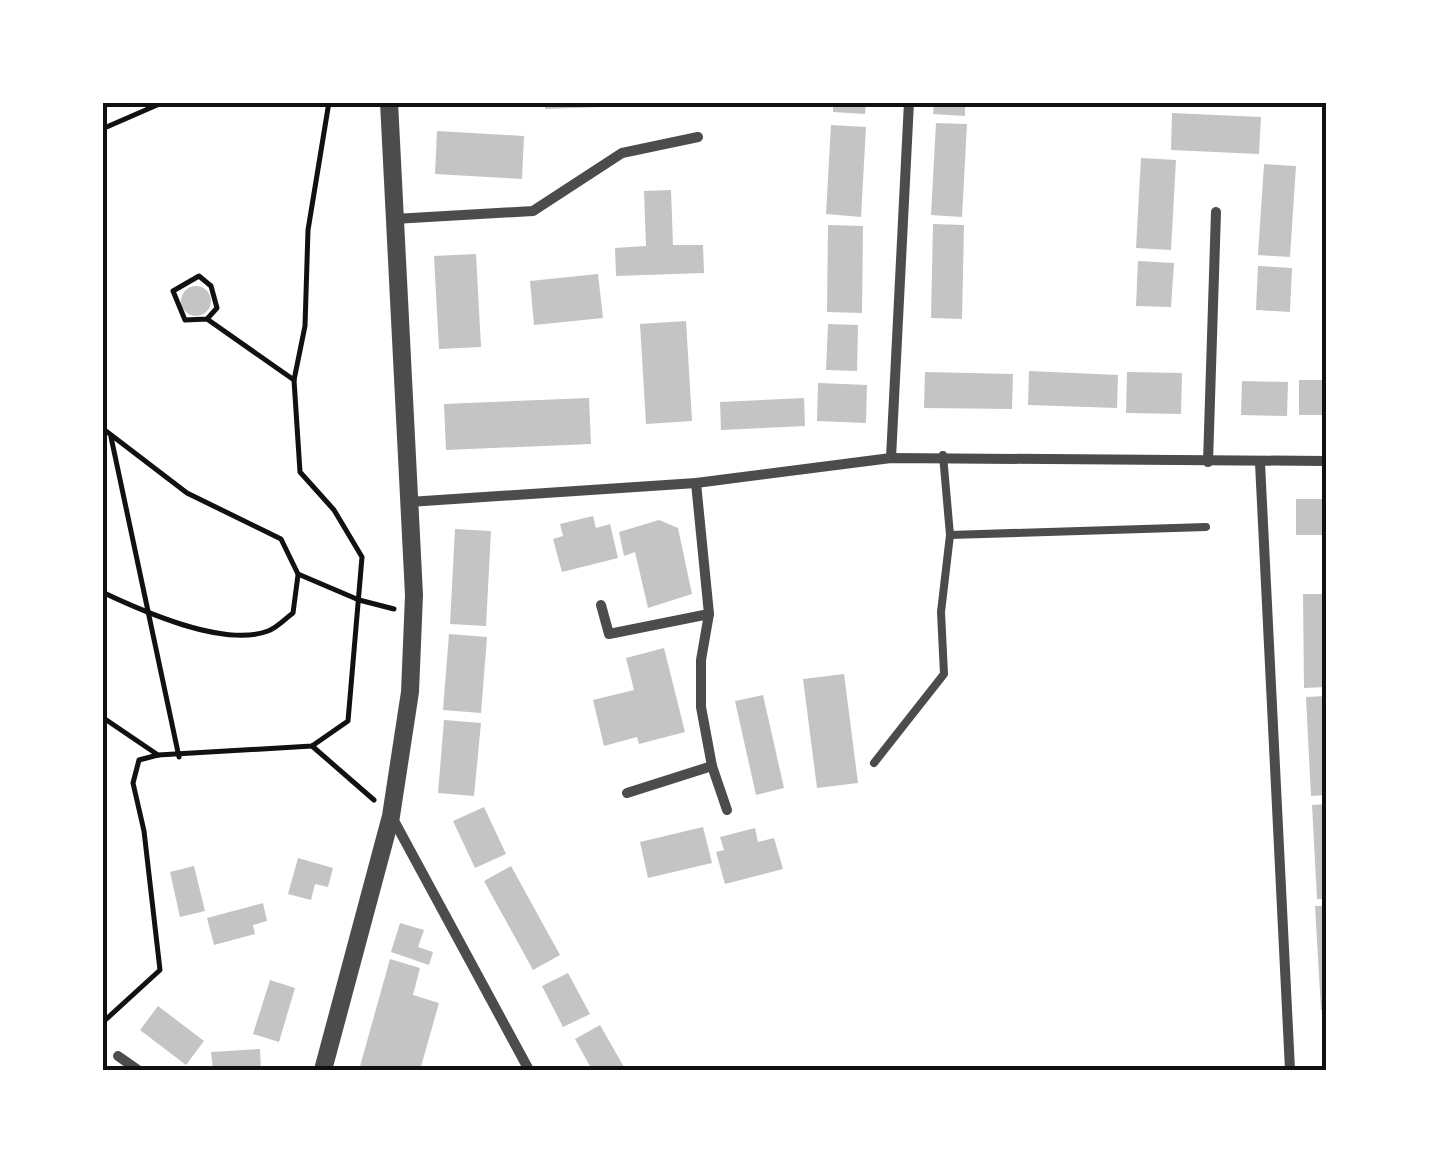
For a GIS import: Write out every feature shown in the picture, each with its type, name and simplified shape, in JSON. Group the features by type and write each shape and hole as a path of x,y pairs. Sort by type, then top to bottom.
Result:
{"street":[{"path":"323,1070 391,816 410,692 414,595 388,102"},
{"path":"892,458 909,102"},
{"path":"392,219 534,212 622,153 698,136"},
{"path":"1208,462 1216,212"},
{"path":"408,502 696,483 892,458 1326,461"},
{"path":"1260,463 1290,1070"},
{"path":"696,483 708,614 701,660 701,707 712,766 727,810"},
{"path":"600,606 609,634 708,614"},
{"path":"627,793 712,766"},
{"path":"391,816 529,1070"},
{"path":"118,1056 138,1070"}],"lane":[{"path":"874,763 944,674 941,612 950,535 943,456"},
{"path":"950,535 1206,526"}],"path":[{"path":"102,130 164,102"},
{"path":"102,1023 160,970 144,831 133,783 139,760 158,755 179,757 312,746 348,721 362,557 334,510 300,472 294,380 305,326 308,230 329,102"},
{"path":"207,319 217,308 211,286 199,276 173,291 185,320 207,319 294,380"},
{"path":"102,428 187,494 281,540 298,574 293,612 268,631 230,635 149,614 102,592"},
{"path":"111,434 179,757"},
{"path":"298,574 359,600 394,609"},
{"path":"102,717 158,755"},
{"path":"312,746 391,816"}],"building":[{"path":"545,102 629,102 629,106 545,109"},
{"path":"833,102 866,102 865,114 833,112"},
{"path":"934,102 965,102 965,116 933,114"},
{"path":"1172,113 1261,117 1259,154 1171,150"},
{"path":"936,123 967,124 962,217 931,215"},
{"path":"831,125 866,127 861,217 826,214"},
{"path":"437,131 524,136 522,179 435,174"},
{"path":"1141,158 1176,160 1171,250 1136,248"},
{"path":"1264,164 1296,166 1290,257 1258,255"},
{"path":"671,190 673,245 703,245 704,273 616,276 615,248 646,246 644,191"},
{"path":"933,224 964,225 962,319 931,318"},
{"path":"828,225 863,226 862,313 827,312"},
{"path":"476,254 481,347 439,349 434,256"},
{"path":"1138,261 1174,263 1171,307 1136,306"},
{"path":"1258,266 1292,268 1290,312 1256,310"},
{"path":"598,274 603,318 534,325 530,281"},
{"path":"196,286 207,290 211,301 207,312 196,316 185,312 181,301 185,290"},
{"path":"686,321 692,421 646,424 640,324"},
{"path":"828,324 858,325 857,371 826,370"},
{"path":"1029,371 1118,375 1117,408 1028,405"},
{"path":"925,372 1013,374 1012,409 924,408"},
{"path":"1127,372 1182,373 1181,414 1126,413"},
{"path":"1299,380 1326,380 1326,415 1299,415"},
{"path":"1242,381 1288,382 1287,416 1241,415"},
{"path":"818,383 867,385 866,423 817,421"},
{"path":"589,398 591,444 446,450 444,404"},
{"path":"804,398 805,426 721,430 720,402"},
{"path":"1296,499 1326,499 1326,535 1296,535"},
{"path":"593,516 596,528 610,524 618,558 562,572 553,539 563,536 560,524"},
{"path":"659,520 678,528 692,594 648,608 635,552 624,556 619,532"},
{"path":"455,529 491,531 486,626 450,624"},
{"path":"1303,594 1326,594 1326,687 1304,688"},
{"path":"449,634 487,637 481,713 443,710"},
{"path":"664,648 685,732 639,744 637,737 604,746 593,700 634,690 626,658"},
{"path":"844,674 858,783 817,788 803,679"},
{"path":"763,695 784,788 756,795 735,701"},
{"path":"1326,696 1326,795 1311,796 1306,697"},
{"path":"444,720 481,723 474,796 438,793"},
{"path":"1326,804 1326,899 1317,899 1312,805"},
{"path":"484,807 506,854 475,868 453,821"},
{"path":"703,827 712,863 648,878 640,842"},
{"path":"755,828 758,842 774,838 783,869 725,884 716,852 724,850 720,837"},
{"path":"298,858 333,868 328,887 315,884 311,900 288,894"},
{"path":"194,866 205,911 180,917 170,872"},
{"path":"511,866 560,955 533,970 484,881"},
{"path":"263,903 267,921 253,925 255,934 214,945 207,918"},
{"path":"1315,906 1326,906 1326,1010 1321,1010"},
{"path":"400,923 424,930 418,947 433,952 429,965 391,952"},
{"path":"390,959 420,968 413,995 439,1003 420,1070 359,1070"},
{"path":"568,973 590,1014 563,1027 542,986"},
{"path":"270,980 295,988 279,1042 253,1034"},
{"path":"158,1006 204,1041 186,1065 140,1030"},
{"path":"600,1025 624,1067 592,1070 575,1039"},
{"path":"260,1049 261,1070 213,1070 211,1052"}]}
